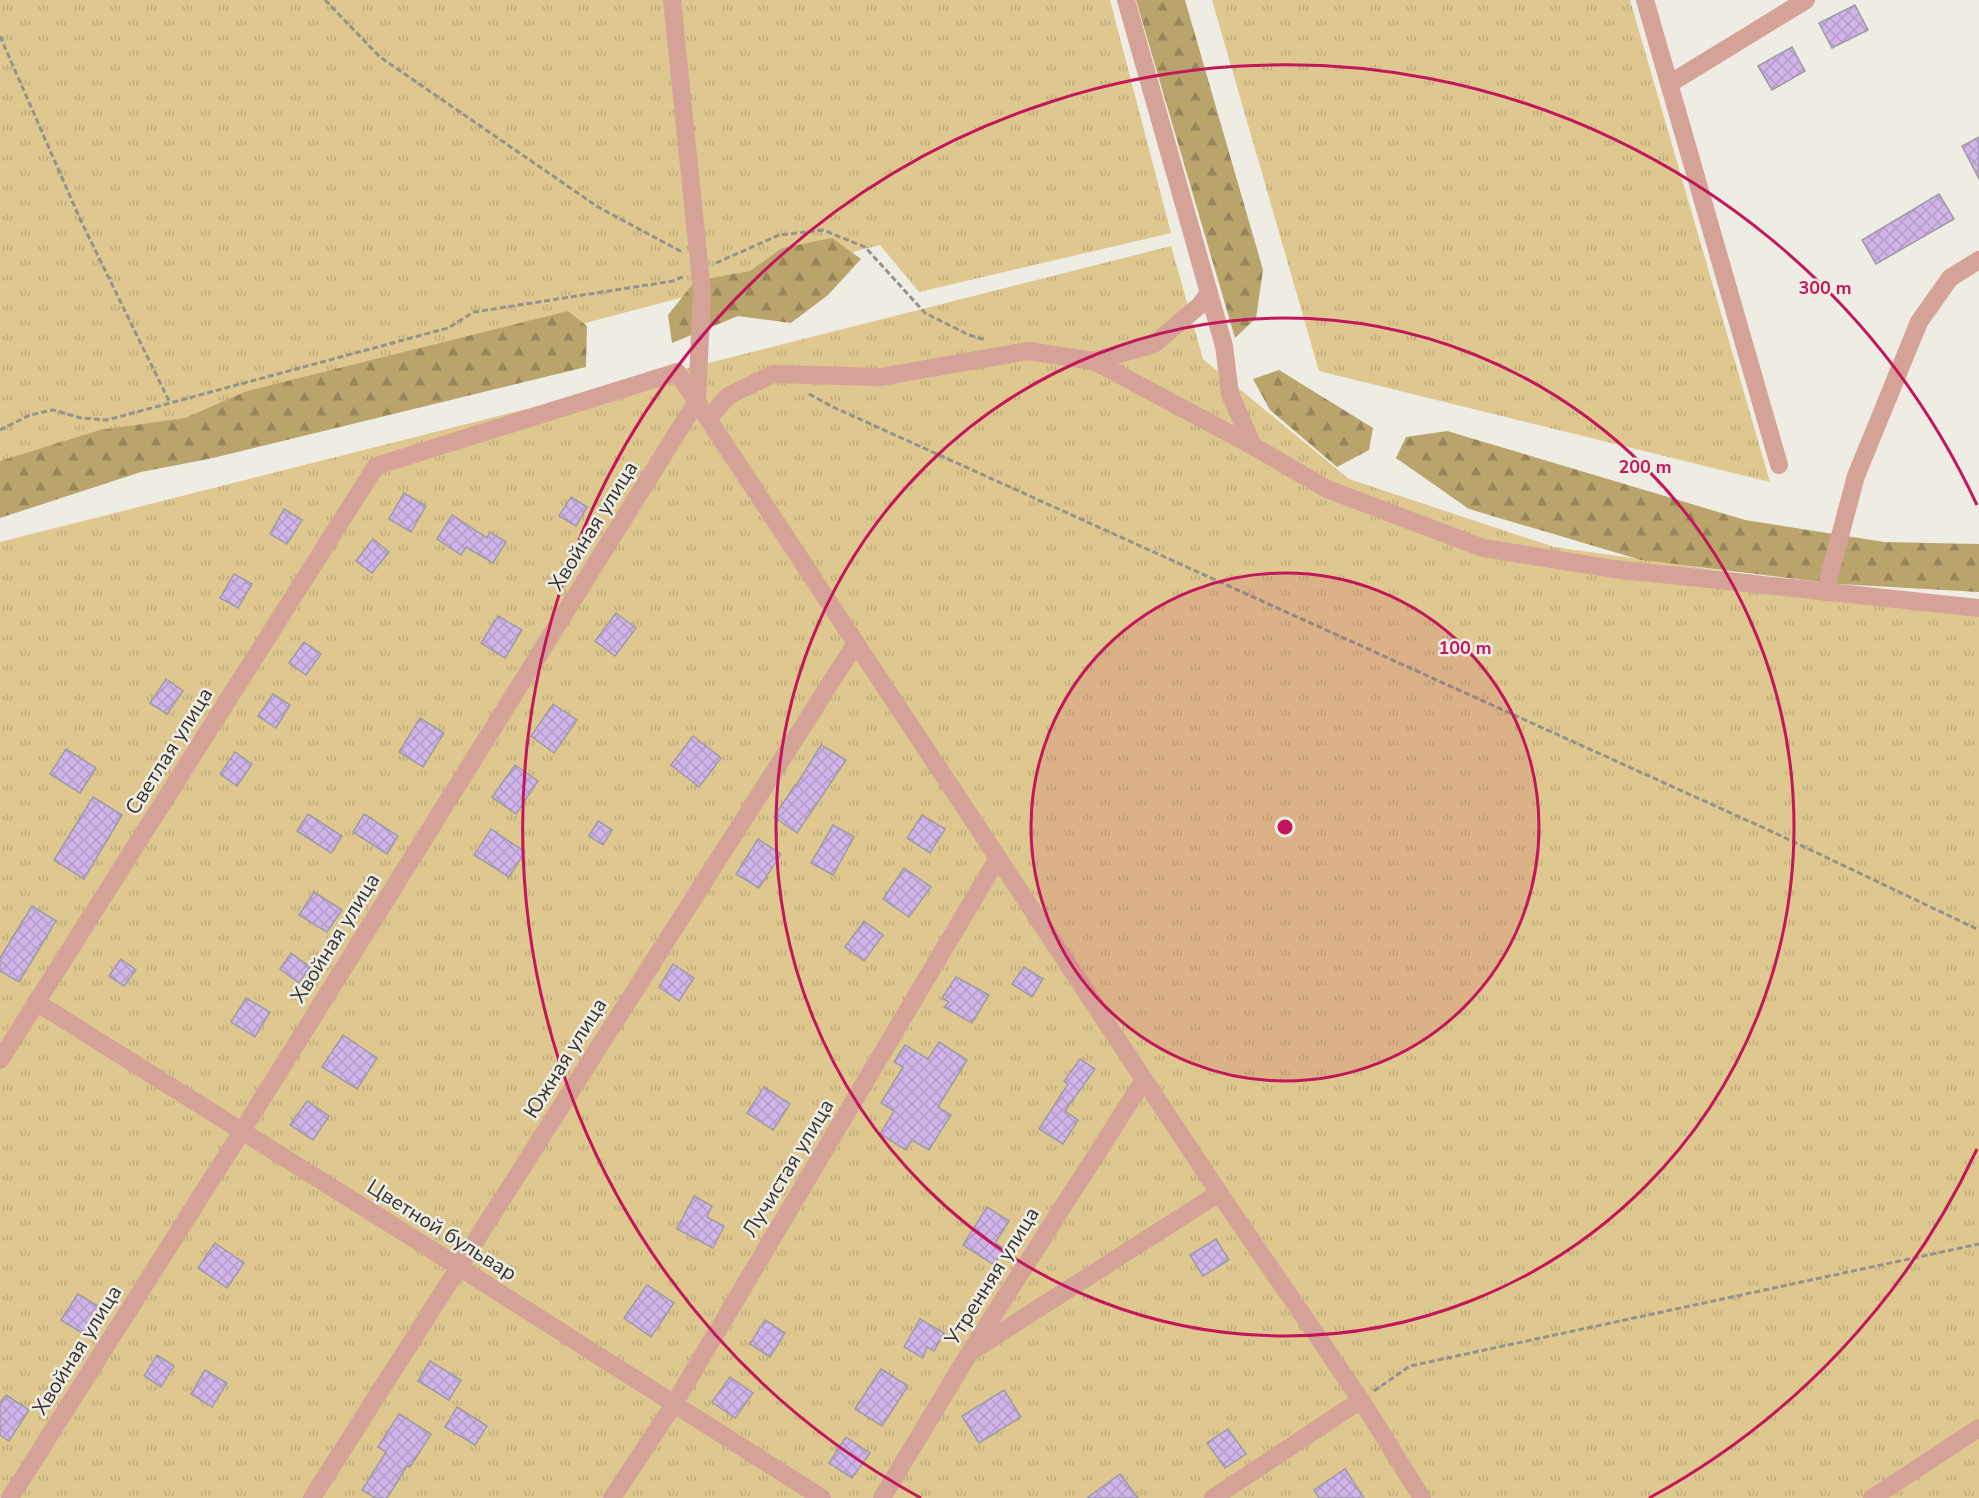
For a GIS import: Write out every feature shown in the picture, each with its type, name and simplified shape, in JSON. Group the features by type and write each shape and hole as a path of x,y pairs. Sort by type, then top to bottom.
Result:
{"street":[{"path":"672,0 702,292 697,401 1219,1193 1361,1400 1422,1498"},
{"path":"1126,0 1224,346 1230,394 1253,446"},
{"path":"1645,0 1779,465"},
{"path":"1669,84 1806,0"},
{"path":"1825,592 1856,476 1919,322 1950,278 1979,260"},
{"path":"1094,361 1154,344 1200,305 1209,293"},
{"path":"708,419 728,396 773,374 880,377 1028,351 1094,361 1328,489 1483,548 1614,569 1979,608"},
{"name":"Светлая улица","path":"0,1060 376,466 677,372 697,401"},
{"name":"Хвойная улица","path":"10,1498 242,1131 697,401"},
{"name":"Южная улица","path":"312,1498 856,643"},
{"name":"Лучистая улица","path":"612,1498 674,1404 998,858"},
{"name":"Цветной бульвар","path":"36,1002 822,1498"},
{"name":"Утренняя улица","path":"882,1498 970,1353 1144,1080"},
{"path":"970,1353 1219,1193"},
{"path":"1213,1498 1361,1400"},
{"path":"1872,1498 1979,1428"}],"path":[{"path":"325,0 380,57 598,207 699,265"},
{"path":"0,36 80,219 170,403"},
{"path":"0,430 30,415 53,411 81,418 107,420 448,328 474,312 673,282 699,265 779,235 823,230 865,247 925,313 969,335 989,341"},
{"path":"803,390 833,407 1775,833 1979,930"},
{"path":"1361,1400 1410,1366 1979,1244"}],"green space":[{"path":"0,0 1110,0 1171,233 919,292 880,245 0,478"},
{"path":"1136,0 1185,0 1263,270 1256,318 1235,338"},
{"path":"1212,0 1630,0 1770,482 1319,371"},
{"path":"832,238 861,259 828,295 791,323 738,316 672,343 668,315 695,281 750,271 782,248"},
{"path":"1171,246 1203,359 1349,479 1554,547 1979,607 1979,1498 0,1498 0,542"},
{"path":"568,311 587,326 586,367 213,458 141,472 0,518 0,461 100,430 185,418 247,391"},
{"path":"1279,370 1373,428 1369,450 1337,467 1270,410 1253,379"},
{"path":"1447,431 1745,520 1884,542 1979,544 1979,592 1838,584 1641,560 1469,509 1396,458 1406,437"}],"building":[{"path":"1855,5 1868,30 1832,48 1819,23"},
{"path":"1792,47 1805,71 1772,90 1758,66"},
{"path":"1979,137 1979,179 1962,146"},
{"path":"1939,194 1954,219 1876,264 1862,240"},
{"path":"404,493 426,506 411,532 389,519"},
{"path":"571,497 587,507 576,526 559,516"},
{"path":"284,509 302,520 287,544 270,534"},
{"path":"452,515 487,538 490,532 506,542 493,563 466,547 461,555 437,539"},
{"path":"373,539 389,552 372,573 356,561"},
{"path":"234,574 252,584 238,608 220,598"},
{"path":"616,613 636,628 615,656 595,641"},
{"path":"498,616 522,630 505,658 481,643"},
{"path":"304,642 321,654 306,675 289,663"},
{"path":"166,679 183,691 167,714 150,703"},
{"path":"273,694 290,705 276,728 258,716"},
{"path":"553,704 577,720 554,753 531,736"},
{"path":"420,718 444,733 423,767 399,752"},
{"path":"693,736 721,758 699,787 671,765"},
{"path":"821,745 846,760 797,833 774,817"},
{"path":"66,749 96,768 80,793 50,774"},
{"path":"235,752 252,764 237,786 220,774"},
{"path":"515,765 538,781 516,814 492,797"},
{"path":"93,797 122,815 84,879 54,860"},
{"path":"308,814 342,836 331,853 297,831"},
{"path":"364,814 398,836 387,854 353,832"},
{"path":"922,815 945,829 930,853 907,838"},
{"path":"598,821 612,830 603,845 589,836"},
{"path":"833,825 854,837 833,875 811,863"},
{"path":"491,829 525,852 509,877 474,855"},
{"path":"758,839 781,854 759,888 736,874"},
{"path":"904,868 931,887 909,917 883,899"},
{"path":"314,892 342,910 327,932 299,915"},
{"path":"32,906 56,921 19,982 0,971 0,958"},
{"path":"864,921 883,935 864,961 845,947"},
{"path":"291,953 310,967 299,983 280,969"},
{"path":"121,959 136,970 124,986 109,976"},
{"path":"673,964 694,978 679,1001 659,987"},
{"path":"1024,967 1043,979 1032,997 1012,984"},
{"path":"956,977 989,995 972,1023 944,1007 949,1002 942,998"},
{"path":"246,998 270,1012 255,1037 231,1022"},
{"path":"343,1035 377,1058 357,1089 322,1067"},
{"path":"939,1042 967,1060 938,1107 951,1115 929,1150 912,1140 906,1150 880,1134 894,1111 881,1103 903,1067 894,1062 905,1045 928,1059"},
{"path":"1080,1059 1095,1069 1065,1111 1078,1120 1063,1144 1039,1129 1068,1084 1064,1081"},
{"path":"764,1087 790,1104 773,1130 747,1113"},
{"path":"307,1101 329,1116 313,1140 290,1125"},
{"path":"694,1196 712,1206 707,1217 724,1226 713,1248 677,1229"},
{"path":"987,1207 1009,1221 995,1243 1004,1248 994,1265 963,1245"},
{"path":"1216,1239 1229,1260 1203,1276 1190,1255"},
{"path":"215,1243 244,1263 227,1288 198,1268"},
{"path":"647,1285 674,1303 651,1337 624,1318"},
{"path":"78,1294 104,1310 87,1336 61,1320"},
{"path":"920,1319 944,1333 934,1351 927,1347 923,1358 904,1347"},
{"path":"765,1320 785,1333 770,1357 750,1344"},
{"path":"157,1355 174,1366 161,1387 144,1376"},
{"path":"430,1361 461,1380 449,1400 418,1381"},
{"path":"881,1369 908,1386 882,1426 855,1409"},
{"path":"205,1370 227,1383 212,1407 191,1394"},
{"path":"730,1377 753,1393 735,1418 712,1402"},
{"path":"1004,1390 1021,1417 979,1443 962,1416"},
{"path":"6,1395 29,1410 9,1441 0,1435 0,1403"},
{"path":"457,1407 487,1426 475,1445 445,1427"},
{"path":"399,1414 431,1434 387,1498 375,1498 362,1490 386,1452 378,1447"},
{"path":"1228,1429 1246,1454 1225,1468 1207,1443"},
{"path":"846,1437 870,1453 852,1478 829,1463"},
{"path":"1345,1469 1364,1498 1319,1498 1314,1490"},
{"path":"1120,1474 1138,1498 1087,1498"}]}
